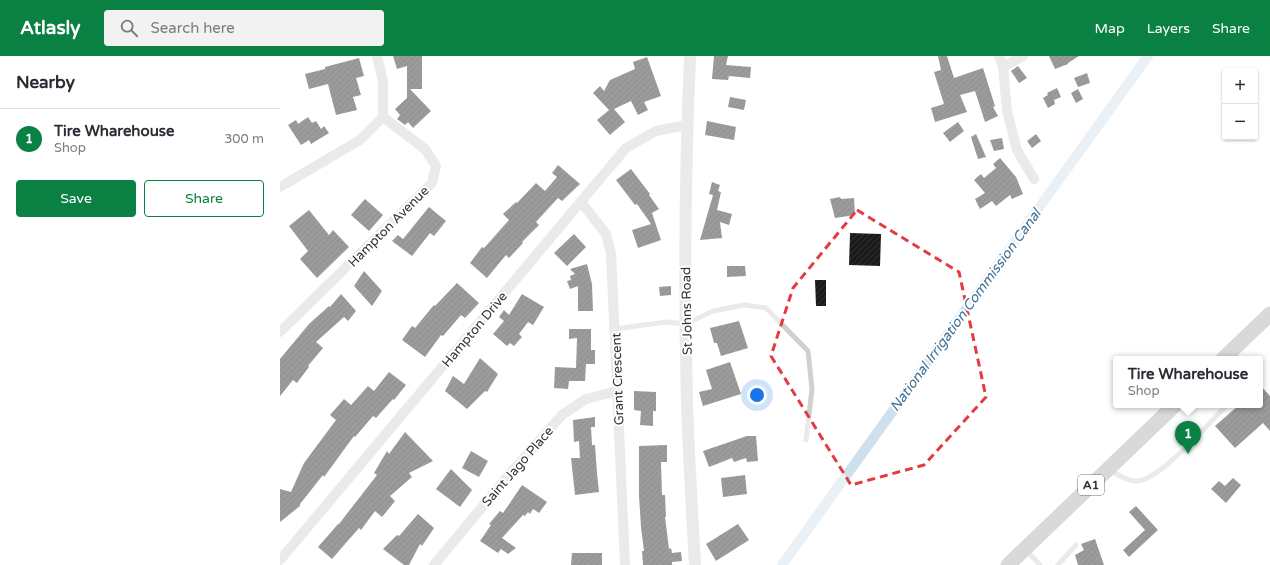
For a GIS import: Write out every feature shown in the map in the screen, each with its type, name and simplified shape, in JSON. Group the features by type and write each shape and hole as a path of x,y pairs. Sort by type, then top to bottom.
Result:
{"main road":[{"path":"1226,356 1270,314"},
{"name":"A1","path":"1008,565 1172,408"}],"street":[{"path":"280,187 360,140 383,117 384,81 377,56"},
{"name":"St Johns Road","path":"690,56 687,125 686,324 688,413 695,565"},
{"path":"999,56 1002,67 1007,112 1017,150 1034,179"},
{"path":"1002,67 1022,56"},
{"name":"Hampton Avenue","path":"280,332 432,183 436,166 425,149 383,117"},
{"name":"Hampton Drive","path":"280,560 626,148 656,131 687,125"},
{"name":"Grant Crescent","path":"581,202 606,234 611,254 625,565"},
{"name":"Saint Jago Place","path":"434,565 513,470 562,415 586,399 617,391"}],"lane":[{"path":"615,329 666,322 686,324 713,310 744,305 766,308 808,351 812,389 806,440"},
{"path":"1108,468 1124,479 1138,482 1146,480 1169,464 1224,408"},
{"path":"1058,565 1076,545"},
{"path":"1025,549 1040,565"}],"highlighted area":[{"path":"857,210 959,272 986,397 924,465 851,485 771,356 793,288"}],"building":[{"path":"393,56 422,56 422,89 410,89 431,111 413,128 408,122 405,125 397,119 400,115 395,109 407,98 407,66 397,69"},
{"path":"714,56 728,56 726,65 751,67 750,78 729,76 728,80 712,79"},
{"path":"938,56 947,56 954,78 983,68 995,106 993,107 998,116 985,122 975,91 960,95 967,112 935,122 931,108 944,104 934,72 941,70"},
{"path":"1049,56 1079,56 1068,64 1055,69"},
{"path":"647,57 661,96 644,102 648,110 638,115 631,101 614,109 625,122 610,135 597,120 609,110 593,93 600,86 604,91 610,80 635,69 633,62"},
{"path":"359,58 364,76 356,78 361,95 353,97 357,110 336,115 328,84 309,89 305,74"},
{"path":"1018,66 1027,78 1019,83 1011,71"},
{"path":"1087,73 1090,83 1078,87 1074,78"},
{"path":"1057,88 1061,97 1054,100 1055,104 1048,108 1043,98 1048,95 1047,93"},
{"path":"1078,89 1083,99 1076,103 1071,93"},
{"path":"730,97 746,100 744,110 728,107"},
{"path":"308,117 312,123 316,121 321,129 324,126 329,133 311,144 309,140 301,145 288,125 296,120 298,124"},
{"path":"707,121 736,127 734,140 705,135"},
{"path":"958,122 964,131 950,142 943,133"},
{"path":"976,134 986,157 978,159 971,137"},
{"path":"1036,134 1041,141 1032,148 1027,141"},
{"path":"1002,138 1004,149 994,151 990,140"},
{"path":"1000,158 1016,177 1023,194 1012,199 1010,195 996,206 992,201 980,209 975,199 985,193 974,180 981,174 984,178 996,168 993,164"},
{"path":"558,165 580,184 562,201 558,198 536,222 539,225 509,258 506,255 487,278 470,263 482,247 484,248 509,220 503,214 516,202 517,203 536,183 545,191 557,177 552,173"},
{"path":"631,169 650,194 649,195 659,209 652,213 661,240 638,248 632,230 651,224 637,204 635,205 616,180"},
{"path":"712,182 720,185 718,191 721,192 717,210 732,214 729,225 720,222 722,238 700,240 713,195 709,194"},
{"path":"840,197 841,199 854,198 855,215 835,218 830,199"},
{"path":"365,199 383,215 369,231 351,215"},
{"path":"429,207 446,221 434,236 430,233 412,256 392,241 398,235 403,239"},
{"path":"309,210 329,235 333,230 349,247 317,278 300,259 308,251 289,226"},
{"path":"850,233 881,234 880,266 849,265"},
{"path":"574,234 586,247 567,266 554,253"},
{"path":"587,264 592,284 593,311 578,311 578,286 570,289 567,281 571,280 570,276 575,274 570,269"},
{"path":"727,266 745,266 746,276 727,277"},
{"path":"364,271 382,291 372,306 354,286"},
{"path":"815,280 826,280 826,306 816,306"},
{"path":"457,283 479,303 465,318 461,315 443,336 441,335 425,357 402,340 412,326 415,328 434,305 435,306"},
{"path":"671,286 671,295 660,296 659,287"},
{"path":"341,294 356,311 348,321 344,317 316,342 323,348 308,366 309,367 297,383 293,380 280,396 280,359 309,324 329,306 330,307"},
{"path":"522,294 544,307 533,325 528,322 519,334 522,337 514,346 510,343 507,346 493,334 504,321 499,317 504,310 509,315"},
{"path":"739,321 748,348 721,356 717,343 714,343 710,328"},
{"path":"569,329 591,329 591,350 595,350 595,364 586,364 585,381 569,381 568,389 554,388 555,367 576,368 577,338 569,339"},
{"path":"480,358 498,374 487,392 485,391 467,409 445,391 453,376 464,384"},
{"path":"730,362 741,394 703,406 699,392 712,389 706,370"},
{"path":"389,372 406,385 394,400 393,399 376,418 373,416 355,437 354,436 324,477 323,475 300,506 280,522 280,489 291,492 304,463 336,420 330,415 344,399 351,405 368,386 374,391"},
{"path":"1263,388 1270,396 1270,431 1263,423 1235,448 1215,426 1236,408 1263,408"},
{"path":"634,391 656,392 656,411 653,411 653,426 640,425 641,411 634,410"},
{"path":"595,417 595,427 591,427 592,445 595,445 599,492 575,495 571,458 580,458 579,441 574,442 573,420"},
{"path":"405,432 433,461 409,473 412,477 390,496 395,501 382,517 375,511 361,530 359,528 332,559 318,547 339,524 377,475 374,473 387,451 389,454"},
{"path":"747,436 756,436 758,461 747,462 746,458 734,462 732,458 709,467 703,451"},
{"path":"667,445 667,462 661,462 662,495 665,495 665,517 669,549 671,548 672,553 681,552 682,561 672,562 672,565 643,565 642,551 644,551 639,496 639,446"},
{"path":"471,451 488,461 479,477 462,468"},
{"path":"451,469 472,490 460,507 436,489"},
{"path":"745,475 747,494 723,497 721,478"},
{"path":"1233,478 1241,485 1226,503 1211,489 1219,481 1225,486"},
{"path":"522,485 547,502 539,513 533,509 530,514 528,512 525,516 523,515 502,538 516,548 508,554 501,549 498,553 480,541 491,525 489,524 500,511 503,513"},
{"path":"1136,506 1158,530 1129,557 1123,550 1145,530 1129,512"},
{"path":"418,514 434,528 422,546 420,544 409,565 404,565 383,549 397,535 399,536"},
{"path":"738,524 749,540 716,561 706,544"},
{"path":"1095,539 1104,565 1078,565 1075,555 1084,550 1081,544"},
{"path":"572,553 602,553 602,565 571,565"}],"waterway":[{"name":"National Irrigation Commission Canal","path":"782,565 1148,56"}],"place":[{"name":"Tire Wharehouse","path":"1188,454"}]}
